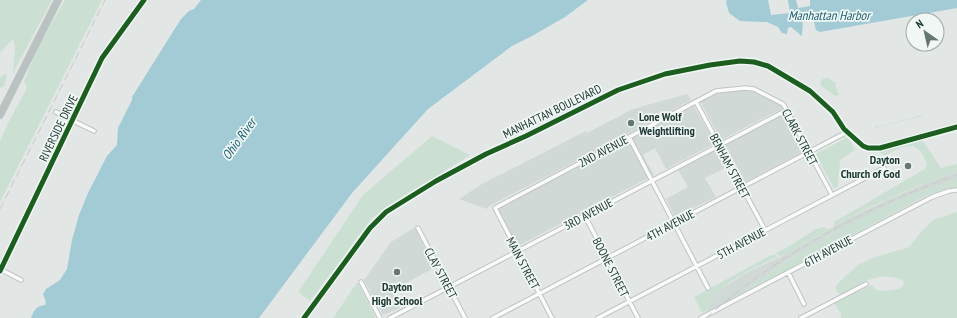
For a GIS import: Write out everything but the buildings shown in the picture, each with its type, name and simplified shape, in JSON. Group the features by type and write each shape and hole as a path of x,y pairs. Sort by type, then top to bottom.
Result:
{"highway":[{"path":"0,115 58,0"}],"main road":[{"name":"RIVERSIDE DRIVE","path":"0,270 102,58 144,0"}],"street":[{"name":"MANHATTAN BOULEVARD","path":"304,318 370,228 386,212 436,181 486,154 526,136 611,93 665,74 740,61 754,62 768,66 810,91 833,112 841,126 847,132 863,146 875,149 957,127"},
{"name":"2ND AVENUE","path":"495,208 720,90 745,88 757,91"},
{"name":"CLARK STREET","path":"757,91 783,104 832,196"},
{"name":"BENHAM STREET","path":"696,102 765,230"},
{"name":"3RD AVENUE","path":"390,318 787,110"},
{"path":"56,112 94,131"},
{"name":"4TH AVENUE","path":"493,318 847,132"},
{"path":"630,137 708,288"},
{"name":"5TH AVENUE","path":"598,318 884,168"},
{"name":"6TH AVENUE","path":"701,318 932,196 957,190"},
{"name":"MAIN STREET","path":"495,208 552,318"},
{"name":"BOONE STREET","path":"585,216 638,318"},
{"name":"CLAY STREET","path":"418,228 465,318"},
{"path":"0,270 21,280"},
{"path":"788,272 804,304"},
{"path":"361,282 380,318"},
{"path":"801,318 866,284"}],"shaded area":[{"path":"736,90 753,91 782,106 783,108 721,140 700,101 715,93"},
{"path":"687,94 691,100 486,209 459,199 482,184 586,131 587,133 633,109"},
{"path":"694,106 714,144 666,169 655,148 643,155 654,175 518,246 498,209"},
{"path":"785,114 804,151 745,182 725,145"},
{"path":"717,149 727,167 705,178 716,197 675,217 666,199 688,187 678,170"},
{"path":"957,171 957,179 912,195 839,230 783,263 729,301 707,311 711,300 721,289 748,272 787,254 845,220 891,198"},
{"name":"Dayton High School","path":"414,228 434,268 391,291 400,308 383,315 364,280 391,242"}],"green space":[{"path":"0,0 52,0 13,73 15,48 13,39 0,53"},
{"path":"65,0 102,0 0,202 0,141 27,88 24,81 39,45"},
{"path":"5,73 7,77 4,86 0,88 0,78"},
{"path":"824,78 828,78 836,83 835,84 839,95 835,96 821,86 820,82"},
{"path":"922,116 875,128 876,126"},
{"path":"432,136 470,155 372,218 310,301 298,292 363,195"},
{"path":"848,137 855,150 840,160 838,186 834,189 816,154"},
{"path":"921,138 941,168 957,164 957,171 894,196 834,226 834,222 925,169 927,163 921,152 915,147 903,147 894,150 886,156 876,150"},
{"path":"957,179 957,188 950,188 926,196 729,301 794,256 863,217 911,195"},
{"path":"957,212 957,318 841,318 841,314 834,303 872,285 876,290 887,291 903,287 904,281 887,276 879,277 863,282 840,295 836,290 836,285 858,265 873,258 909,247 933,220"},
{"path":"823,227 829,229 787,254 780,256 776,253 816,229"},
{"path":"771,255 778,257 733,280 711,300 707,311 702,313 694,297"},
{"path":"358,283 376,318 333,318 356,284"}],"water":[{"name":"Ohio River","path":"201,0 588,0 565,17 512,46 428,109 352,193 259,318 31,318 39,306 45,305 46,302 43,294 46,289 60,280 67,269 72,240 79,215 88,193 107,156 117,145 118,128 132,100 132,97 181,19 189,11 194,9"},
{"name":"Manhattan Harbor","path":"727,0 957,0 957,8 934,12 905,12 905,17 820,32 816,30 813,18 803,19 802,36 791,27 788,28 787,34 782,33 778,27 767,22 740,21 729,13 726,2"}],"pier":[{"path":"768,0 788,0 790,13 771,15"},
{"path":"796,0 810,0 810,6 798,8"}],"railway":[{"path":"0,209 105,0"},
{"path":"706,318 763,273 824,234 890,202 957,175"}],"cycle path":[{"path":"0,271 102,58 144,0"},
{"path":"304,318 370,228 386,212 436,181 486,154 526,136 618,90 665,74 740,61 754,62 768,66 810,91 833,112 844,129 863,146 868,148 880,148 957,127"}],"place":[{"name":"Lone Wolf Weightlifting","path":"631,123"},
{"name":"Dayton Church of God","path":"908,166"},
{"name":"Dayton High School","path":"397,272"}]}
